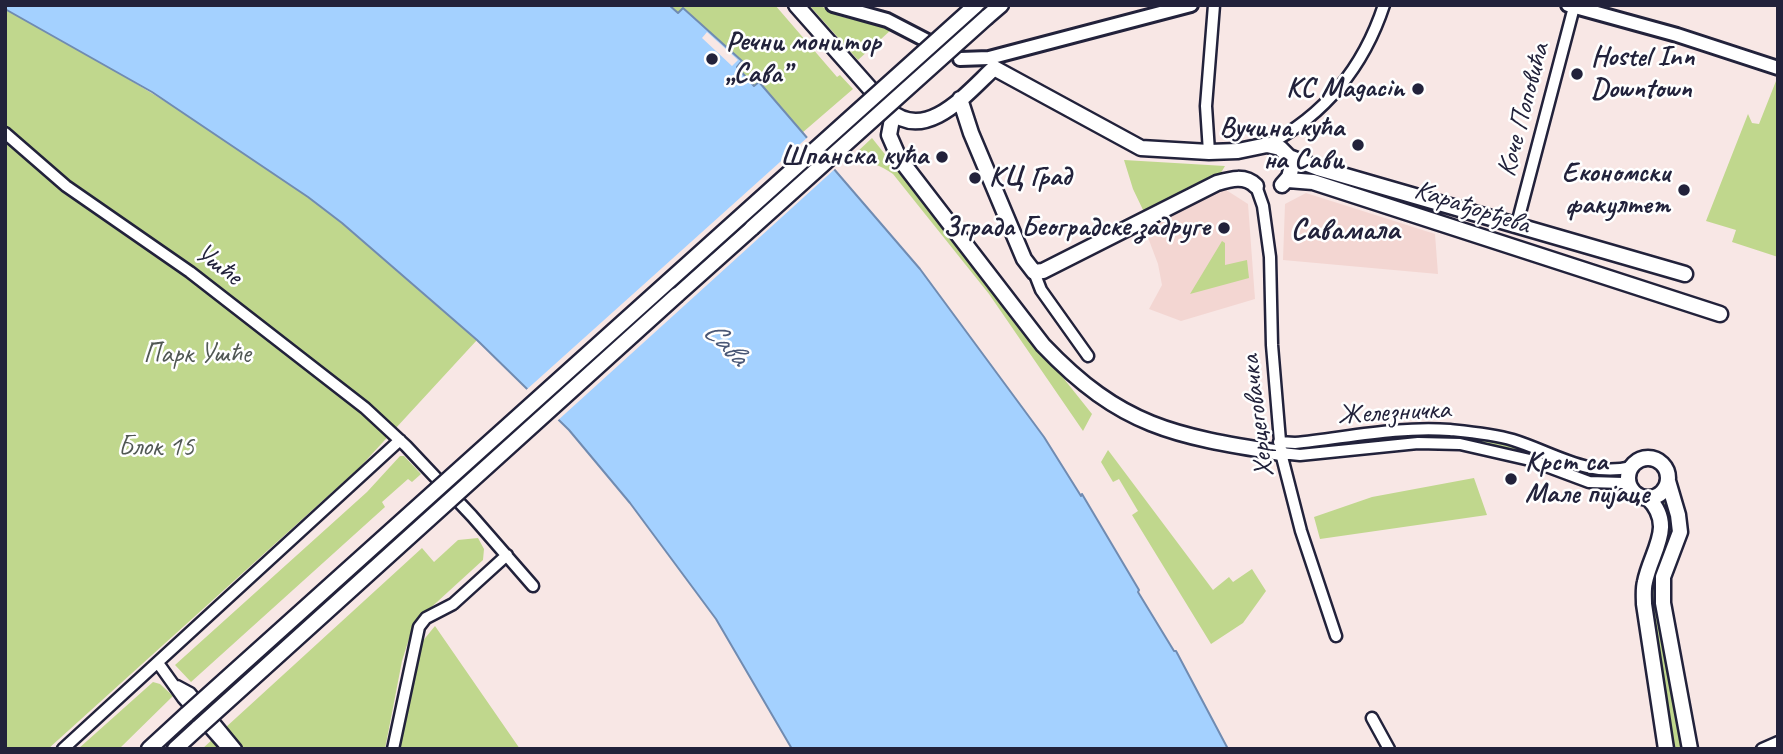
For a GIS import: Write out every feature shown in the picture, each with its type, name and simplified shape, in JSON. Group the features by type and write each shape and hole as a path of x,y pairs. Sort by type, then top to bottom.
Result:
{"main road":[{"path":"796,5 893,114 906,119 922,121 939,114 991,71 1141,148 1238,152 1262,146"},
{"path":"149,749 976,5"},
{"path":"175,749 1001,5"},
{"path":"960,99 971,133 1024,259 1034,272 1043,271 1217,183 1232,179 1253,183"},
{"path":"893,114 889,135 899,158 1043,345 1066,369 1107,401 1149,424 1213,443 1280,448"},
{"name":"Карађорђева","path":"1262,146 1280,148 1289,157 1318,168 1685,274"},
{"name":"Карађорђева","path":"1289,157 1292,171 1285,183 1312,182 1720,313"},
{"path":"1666,749 1644,604 1644,582 1661,531 1659,513 1648,498 1639,495 1630,486 1628,475 1631,467 1642,459 1657,460 1667,470 1678,514 1680,531 1664,578 1663,605 1690,749"},
{"path":"1648,498 1660,494 1668,481"}],"street":[{"path":"832,5 887,20 960,59 991,71 1017,51"},
{"path":"960,59 989,58 1191,5"},
{"path":"1209,152 1206,106 1214,5"},
{"path":"1262,146 1301,125 1341,86 1369,44 1384,5"},
{"path":"1571,6 1677,35 1778,68"},
{"name":"Коче Поповића","path":"1517,225 1571,6"},
{"name":"Ушће","path":"5,133 66,186 190,272 365,408 400,440 533,586"},
{"name":"Херцеговачка","path":"1253,183 1263,206 1270,257 1272,345 1280,448 1304,540 1336,636"},
{"path":"1034,272 1041,290 1088,356"},
{"name":"Железничка","path":"1280,448 1307,442 1419,430 1447,430 1511,440 1588,468 1613,470 1631,467"},
{"path":"63,749 400,440"},
{"name":"Железничка","path":"1280,448 1300,455 1418,443 1460,444 1530,460 1589,482 1623,483 1630,486"},
{"path":"393,749 413,647 422,622 453,604 507,555"},
{"path":"158,663 183,698 228,749"},
{"path":"176,686 190,693 236,749"},
{"path":"1372,718 1389,749"},
{"path":"1762,749 1778,742"}],"shaded area":[{"path":"1223,188 1248,204 1255,299 1181,321 1149,309 1162,285 1158,264 1144,227"},
{"path":"1306,193 1435,234 1438,274 1283,260 1285,204"}],"green space":[{"path":"669,5 775,5 837,77 840,75 853,89 802,133 759,83 754,87 736,67 741,61 683,9 678,13"},
{"path":"809,5 819,5 839,16 892,29 858,60"},
{"name":"Парк Ушће","path":"5,9 92,57 261,163 359,236 477,340 360,467 48,749 5,749"},
{"path":"1776,81 1778,257 1732,242 1736,230 1706,221 1748,114 1752,123 1759,124"},
{"path":"872,138 1092,414 1083,431 989,294 893,174 857,152"},
{"path":"1124,160 1225,166 1219,176 1144,212"},
{"path":"1222,241 1225,243 1225,265 1247,260 1249,278 1190,294"},
{"path":"1425,433 1501,443 1535,453 1584,473 1620,474 1621,477 1585,477 1527,455 1479,443 1306,451 1305,446"},
{"path":"1108,450 1213,590 1229,577 1233,582 1252,569 1266,591 1243,623 1211,644 1132,515 1138,511 1119,479 1113,482 1101,462"},
{"path":"400,456 404,456 421,474 412,482 408,479 382,502 385,507 191,682 175,665 367,492"},
{"path":"1474,478 1487,515 1320,539 1314,517 1372,497"},
{"path":"1666,494 1675,527 1662,568 1684,749 1674,749 1649,613 1650,575 1661,546 1655,499"},
{"path":"478,538 484,549 483,560 414,623 402,661 385,749 202,749 422,548 434,562 458,540"},
{"path":"435,626 520,749 396,749 417,648"},
{"path":"153,682 160,684 173,696 119,749 78,749"}],"water":[{"name":"Сава","path":"5,5 669,5 678,13 683,8 742,61 737,67 754,86 759,82 920,269 1044,437 1081,496 1082,494 1138,592 1176,651 1228,749 792,749 716,619 630,503 569,430 477,340 342,223 308,197 152,92 5,9"}],"pier":[{"path":"707,32 738,60 732,66 702,38"},
{"path":"809,136 836,168 556,422 525,391"}],"place":[{"name":"Речни монитор „Сава”","path":"712,59"},
{"name":"Hostel Inn Downtown","path":"1577,74"},
{"name":"KC Magacin","path":"1418,89"},
{"name":"Вучина кућа на Сави","path":"1358,145"},
{"name":"Шпанска кућа","path":"942,157"},
{"name":"КЦ Град","path":"975,178"},
{"name":"Економски факултет","path":"1684,190"},
{"name":"Зграда Београдске задруге","path":"1224,228"},
{"name":"Крст са Мале пијаце","path":"1511,479"}],"district":[{"name":"Савамала","path":"1345,231"}],"park label":[{"name":"Блок 15","path":"156,448"}]}
